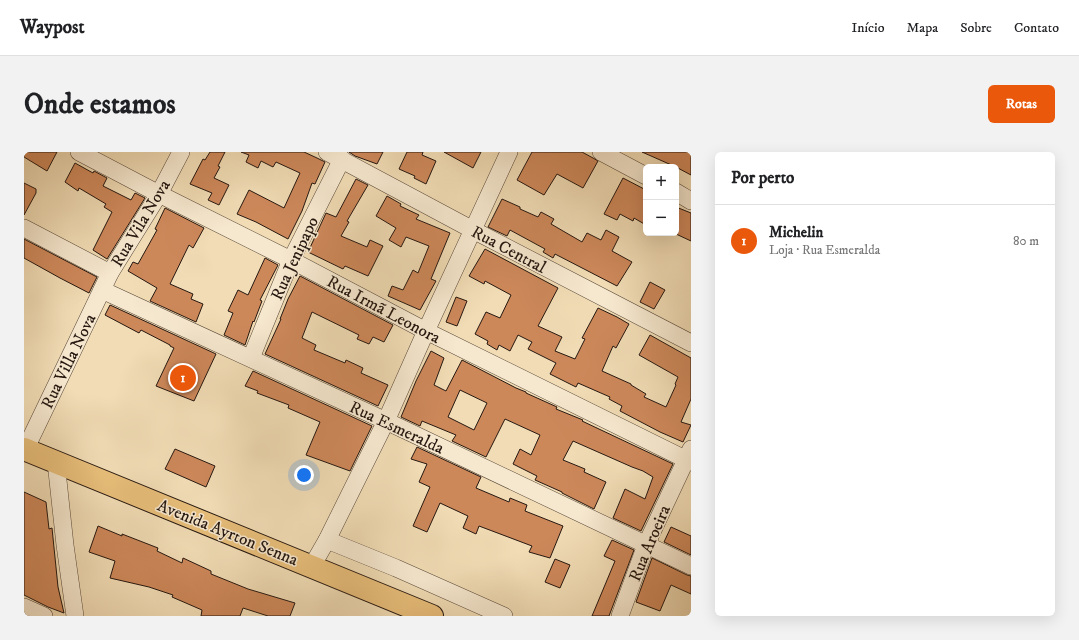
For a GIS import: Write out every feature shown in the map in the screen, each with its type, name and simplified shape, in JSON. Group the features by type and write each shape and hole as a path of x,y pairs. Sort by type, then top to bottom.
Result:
{"highway":[{"name":"Avenida Ayrton Senna","path":"25,449 432,616"}],"street":[{"name":"Rua Irmã Leonora","path":"79,152 291,260 426,331 690,457"},
{"name":"Rua Vila Nova","path":"110,273 159,194 181,152"},
{"path":"312,566 327,540 386,421 509,152"},
{"path":"600,152 643,174"},
{"name":"Rua Central","path":"335,156 691,344"},
{"name":"Rua Jenipapo","path":"251,358 335,156"},
{"path":"679,194 691,200"},
{"path":"24,228 110,273"},
{"name":"Rua Villa Nova","path":"25,449 110,273"},
{"name":"Rua Esmeralda","path":"102,290 386,421 691,566"},
{"name":"Rua Aroeira","path":"620,616 646,545 690,457"},
{"path":"56,462 65,545 75,616"},
{"path":"327,540 396,568 504,616"},
{"path":"24,607 44,616"}],"building":[{"path":"24,152 57,152 47,171 24,157"},
{"path":"210,152 225,152 218,166 220,167 214,178 229,185 219,205 208,200 212,193 190,184 203,159 205,160"},
{"path":"241,152 304,152 325,162 315,184 312,183 302,211 288,239 237,214 249,190 284,208 300,173 276,162 273,167 261,161 258,168 246,162 249,155"},
{"path":"349,152 383,152 377,164 355,156"},
{"path":"407,152 423,152 422,155 436,161 426,184 414,178 415,176 399,169"},
{"path":"444,152 481,152 473,168"},
{"path":"532,152 582,152 598,161 583,188 557,174 544,195 517,180"},
{"path":"642,152 691,152 691,175 679,169 679,164 669,164"},
{"path":"75,163 93,173 94,171 107,178 103,186 131,200 135,193 145,198 107,259 93,250 112,212 104,207 106,204 79,188 78,191 65,182"},
{"path":"623,178 643,188 643,223 634,218 633,221 620,214 617,220 604,214"},
{"path":"356,179 368,185 347,221 349,222 341,236 367,247 370,240 383,246 368,276 345,266 343,269 308,252 326,213 336,217"},
{"path":"24,183 36,189 36,193 24,215"},
{"path":"387,196 401,204 400,206 419,215 416,219 450,233 431,279 436,281 420,310 388,296 392,286 403,290 413,270 418,273 429,246 406,237 401,247 389,240 396,228 376,216"},
{"path":"502,199 538,217 541,212 554,219 551,224 582,242 587,233 601,240 606,230 619,237 612,251 632,262 617,286 555,254 553,258 543,252 545,249 510,230 507,236 488,227"},
{"path":"165,208 204,228 193,248 189,245 170,284 193,294 191,299 203,304 196,322 150,301 157,288 128,271 133,262 138,264 157,230 155,229"},
{"path":"679,208 691,213 691,241 679,235"},
{"path":"24,239 97,277 89,293 24,258"},
{"path":"485,249 558,288 538,326 562,337 555,351 575,359 585,339 582,338 598,308 617,317 629,324 616,348 613,346 602,371 631,384 646,394 644,397 666,407 678,377 639,355 650,335 691,358 691,399 681,422 691,425 683,442 620,411 622,406 609,399 610,397 578,383 576,387 550,374 556,363 528,349 532,342 518,335 510,351 499,345 497,350 487,344 488,341 475,334 486,312 500,318 511,295 485,281 484,284 469,276"},
{"path":"265,258 278,265 260,300 262,301 245,345 224,335 233,313 228,311 238,290 248,295"},
{"path":"300,276 393,325 384,342 373,337 369,344 357,339 359,335 312,312 302,338 316,345 314,350 345,363 346,360 363,368 361,373 388,385 378,406 265,354 281,319 288,299"},
{"path":"650,282 665,290 654,309 640,302"},
{"path":"456,297 467,301 457,326 446,322"},
{"path":"110,305 216,354 194,401 156,386 174,348 141,330 139,333 105,315"},
{"path":"431,351 444,358 434,385 446,391 462,360 557,407 556,409 583,420 582,421 673,464 641,531 613,518 625,489 645,499 653,477 643,471 573,441 563,460 585,469 584,472 606,482 594,509 535,480 537,476 513,464 520,449 531,455 540,435 505,419 486,457 452,441 456,435 422,421 420,426 401,417 416,381","holes":["460,390 487,403 474,430 448,417"]},
{"path":"253,371 372,426 350,471 306,455 320,422 288,408 289,405 257,393 258,391 245,386"},
{"path":"417,447 481,477 476,488 509,502 510,498 527,505 525,511 563,526 550,558 529,552 532,546 479,526 476,534 463,528 468,516 440,503 427,532 413,526 430,487 419,482 427,464 411,459"},
{"path":"175,449 215,466 206,487 165,469"},
{"path":"24,492 46,502 49,529 52,528 58,587 64,613 24,595"},
{"path":"98,526 158,548 157,551 182,563 183,558 211,571 211,574 248,589 295,603 290,616 268,616 243,608 240,616 201,616 202,610 172,597 173,595 149,587 110,578 115,561 89,552"},
{"path":"671,527 691,536 691,555 664,542"},
{"path":"612,540 634,550 609,616 592,616 615,561 604,556"},
{"path":"652,558 691,576 691,594 671,585 660,611 636,602"},
{"path":"555,559 570,565 560,588 545,582"}],"place":[{"name":"Michelin","path":"183,378"}]}
